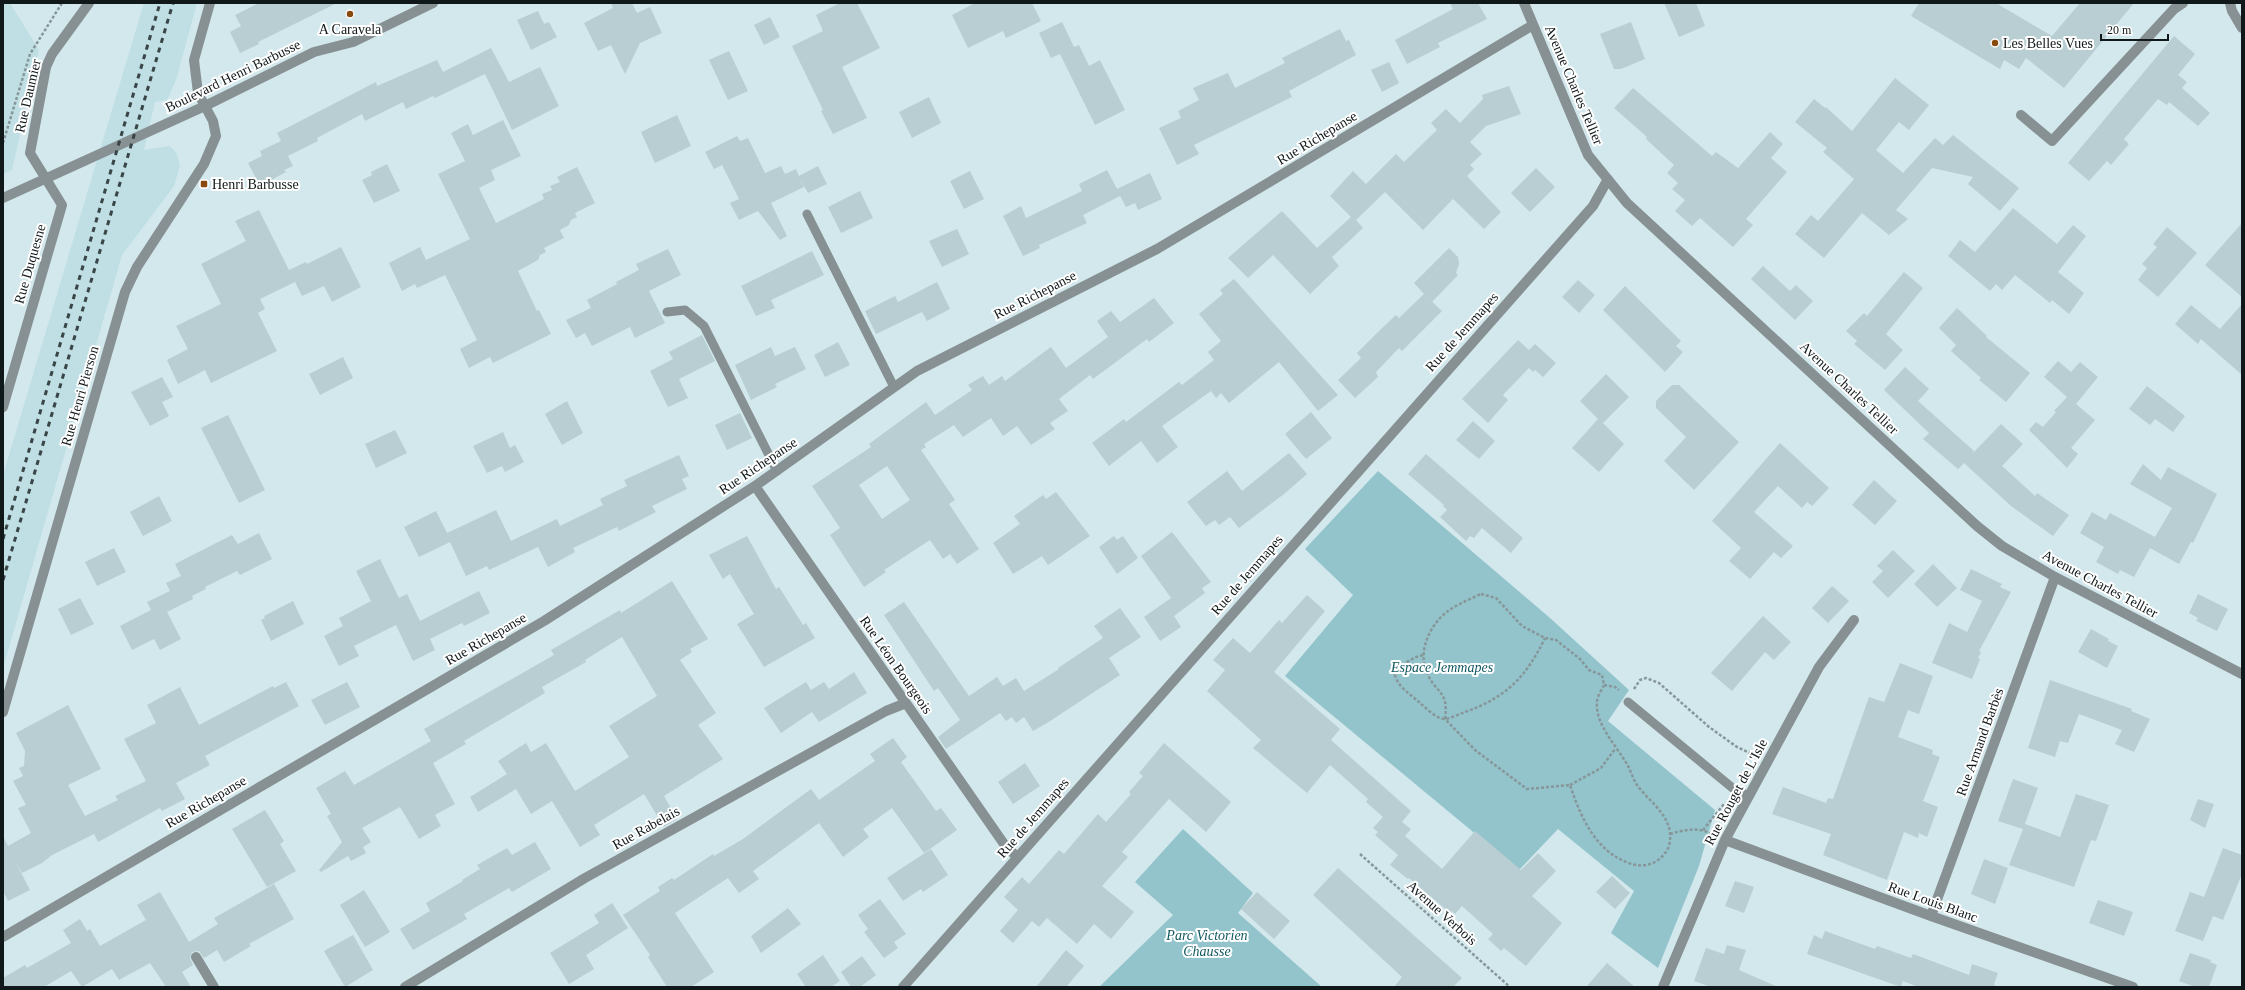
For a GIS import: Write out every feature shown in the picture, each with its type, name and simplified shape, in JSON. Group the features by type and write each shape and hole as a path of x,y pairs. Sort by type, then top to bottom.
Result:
{"street":[{"name":"Rue Daumier","path":"45,179 30,154 46,67 52,54 89,3"},
{"name":"Rue Henri Pierson","path":"3,712 125,292 137,267 204,164 216,136 213,121 205,106 195,80 194,60 210,3"},
{"name":"Boulevard Henri Barbusse","path":"3,198 133,140 314,52 353,42 433,3"},
{"name":"Avenue Charles Tellier","path":"1524,3 1588,155 1627,203 1976,526 2002,546 2055,577 2242,674"},
{"path":"2021,115 2052,141 2174,9 2183,3"},
{"path":"2230,3 2232,12 2242,28"},
{"name":"Rue Richepanse","path":"3,937 544,621 755,486 917,371 1157,249 1533,25"},
{"name":"Rue Duquesne","path":"3,407 62,204 45,179"},
{"name":"Rue de Jemmapes","path":"903,987 1593,206 1608,179"},
{"name":"Rue Léon Bourgeois","path":"755,486 1004,844 1017,857"},
{"name":"Rue Armand Barbès","path":"1931,916 2055,577"},
{"name":"Rue Rouget de L'Isle","path":"1662,987 1725,840 1819,667 1854,620"},
{"name":"Rue Rabelais","path":"405,987 585,878 886,712 906,703"},
{"name":"Rue Louis Blanc","path":"1725,840 1931,916 2133,987"},
{"path":"196,957 214,987"}],"lane":[{"path":"807,214 894,387"},
{"path":"667,312 685,310 704,326 777,471"},
{"path":"1628,702 1734,790 1749,796"}],"path":[{"path":"1445,719 1447,707 1444,696 1427,674 1423,650 1436,624 1448,611 1481,594 1496,598 1522,626 1545,638 1556,640 1580,659 1589,670 1602,675 1604,685 1597,700 1597,714 1615,749 1624,760 1637,785 1666,816 1670,834 1668,847 1658,862 1646,865 1633,865 1611,855 1589,829 1576,802 1570,785"},
{"path":"1445,719 1478,707 1519,681 1536,656 1545,638"},
{"path":"1423,655 1411,658 1399,668 1395,675 1396,680 1436,716 1445,719 1475,750 1528,789 1570,785 1601,768 1615,749"},
{"path":"1632,692 1640,680 1646,678 1659,683 1709,727 1737,747 1767,763"},
{"path":"1703,830 1734,790"},
{"path":"1670,834 1686,830 1703,830 1725,840"},
{"name":"Avenue Verbois","path":"1360,854 1510,987"}],"shaded area":[{"path":"3,3 10,3 39,50 12,170 3,174"},
{"path":"144,3 197,3 176,80 167,100 155,102 144,150 170,146 177,154 180,166 174,186 122,255 3,668 3,475"}],"green space":[{"name":"Espace Jemmapes","path":"1378,471 1550,618 1629,690 1608,721 1715,810 1699,866 1658,968 1611,933 1634,891 1558,829 1519,870 1285,676 1353,595 1305,549"},
{"name":"Parc Victorien Chausse","path":"1183,829 1253,893 1238,913 1322,987 1099,987 1173,915 1135,882"}],"building":[{"path":"259,3 337,3 258,42 259,44 240,53 230,32 241,26 235,15"},
{"path":"611,3 632,3 637,13 650,7 662,33 640,43 625,74 611,45 598,51 584,23 613,8"},
{"path":"840,3 857,3 880,48 842,67 867,118 833,134 792,46 823,31 816,15"},
{"path":"975,3 1032,3 1041,21 1006,38 1003,31 968,48 952,15"},
{"path":"1450,3 1478,3 1487,19 1438,43 1440,47 1407,64 1395,40 1453,9"},
{"path":"1664,3 1696,3 1705,26 1679,37"},
{"path":"1919,3 1996,3 2052,36 2080,3 2134,3 2064,88 2026,58 2019,69 2004,60 2000,69 1911,16"},
{"path":"538,11 544,24 549,22 557,37 531,50 517,20"},
{"path":"770,17 780,37 764,45 754,25"},
{"path":"1062,22 1074,47 1079,45 1089,66 1100,60 1125,110 1095,125 1060,54 1051,58 1039,33"},
{"path":"1631,22 1645,59 1621,69 1614,69 1600,34"},
{"path":"1340,29 1346,41 1349,40 1356,55 1289,91 1292,97 1194,145 1199,154 1177,165 1159,128 1181,118 1178,111 1199,100 1193,88 1228,73 1235,88 1285,63 1282,58"},
{"path":"2174,36 2195,54 2178,75 2187,82 2182,88 2210,113 2198,126 2169,102 2167,105 2158,99 2124,139 2129,144 2111,165 2107,161 2089,181 2068,163"},
{"path":"491,48 509,82 540,67 559,106 512,130 485,74 435,98 433,96 406,109 403,102 365,121 362,114 317,138 318,141 288,156 293,166 284,170 286,172 260,186 248,163 262,156 260,151 281,141 277,133 376,82 377,86 437,60 443,72"},
{"path":"729,51 748,91 728,100 709,60"},
{"path":"1389,62 1399,83 1382,92 1371,70"},
{"path":"1895,78 1929,105 1909,130 1899,122 1876,150 1903,173 1935,138 1943,145 1953,135 2019,188 2000,211 1968,184 1973,177 1932,168 1896,210 1908,219 1889,235 1862,213 1824,258 1795,234 1811,215 1818,221 1854,179 1823,152 1827,148 1795,122 1814,99 1825,108 1826,107 1852,131"},
{"path":"1509,86 1521,114 1486,126 1470,142 1482,154 1470,165 1474,169 1467,176 1501,212 1484,229 1453,199 1423,230 1385,192 1356,220 1363,228 1332,257 1339,266 1310,294 1273,255 1248,278 1228,258 1282,211 1317,248 1351,217 1330,196 1353,171 1366,184 1396,154 1404,162 1437,130 1431,123 1446,109 1460,123 1483,99 1482,95"},
{"path":"1633,88 1712,156 1716,152 1738,168 1770,132 1783,144 1771,158 1787,172 1746,219 1753,225 1733,247 1700,218 1692,226 1675,211 1685,200 1672,189 1678,183 1667,173 1674,165 1646,139 1647,137 1614,108"},
{"path":"929,97 941,123 912,138 899,112"},
{"path":"677,115 691,146 655,163 641,132"},
{"path":"503,120 521,156 491,170 495,180 479,188 496,223 544,199 542,194 552,190 550,186 560,182 557,177 577,167 595,203 575,213 577,217 571,220 569,225 560,230 564,238 544,248 546,252 540,255 538,260 518,271 537,311 539,310 551,334 493,363 490,357 469,368 460,349 477,340 445,275 417,288 415,284 402,291 389,263 420,247 426,260 470,239 438,174 465,161 451,133 468,124 473,135"},
{"path":"737,136 740,141 748,138 765,173 781,166 785,174 796,169 799,176 818,166 827,184 808,193 800,179 804,187 771,203 787,236 780,240 758,211 739,220 730,203 739,199 722,165 714,169 705,152"},
{"path":"387,164 400,191 374,203 362,180 372,175 371,172"},
{"path":"1536,168 1555,187 1530,212 1511,193"},
{"path":"1107,170 1117,189 1150,173 1162,199 1138,210 1135,203 1126,207 1120,196 1083,215 1087,223 1039,245 1040,248 1023,256 1003,216 1021,206 1026,218 1082,191 1079,184"},
{"path":"970,171 984,199 964,209 950,181"},
{"path":"860,191 873,218 841,233 828,207"},
{"path":"2013,208 2057,244 2073,225 2086,236 2058,272 2084,293 2069,314 2052,300 2050,303 2015,275 2002,290 1996,284 1990,291 1948,256 1960,240 1975,252"},
{"path":"259,210 289,270 306,262 307,264 341,247 361,287 332,302 324,286 302,296 295,282 260,299 265,309 258,313 277,351 211,383 205,370 178,384 167,360 188,349 176,326 221,304 201,264 246,241 235,221"},
{"path":"2242,223 2242,297 2205,265"},
{"path":"2167,227 2197,253 2158,297 2138,280 2147,268 2142,264 2157,247 2153,244"},
{"path":"957,229 969,254 942,267 929,241"},
{"path":"1449,248 1458,257 1459,264 1456,273 1458,275 1432,302 1442,311 1402,351 1399,348 1376,372 1378,377 1355,398 1338,380 1361,358 1357,353 1381,329 1396,315 1399,318 1424,294 1414,283"},
{"path":"668,249 681,275 649,291 665,323 635,338 630,327 592,346 585,333 576,338 566,320 591,308 587,300 639,270 636,264"},
{"path":"812,251 824,275 771,300 775,308 756,316 741,286"},
{"path":"1763,266 1790,291 1796,285 1813,301 1795,320 1751,279"},
{"path":"1904,272 1923,288 1886,334 1903,350 1885,370 1854,344 1857,341 1846,331 1864,313 1867,316"},
{"path":"1234,279 1338,395 1318,411 1279,362 1229,403 1221,393 1216,398 1211,391 1162,426 1178,447 1157,463 1141,441 1109,466 1092,443 1124,419 1126,422 1179,382 1182,385 1214,360 1208,352 1221,341 1199,314 1223,294 1220,290"},
{"path":"1578,280 1595,295 1579,313 1562,297"},
{"path":"937,282 950,309 927,321 922,312 876,334 865,311 895,296 898,302"},
{"path":"1625,286 1681,341 1676,346 1683,352 1665,372 1603,310"},
{"path":"1154,298 1174,323 1149,342 1147,339 1093,379 1090,375 1059,399 1068,411 1050,423 1055,429 1031,445 1017,426 1003,436 991,418 963,437 954,425 924,444 926,447 921,450 955,500 949,504 979,549 957,564 950,554 943,559 930,540 884,570 886,572 864,587 830,535 840,528 812,486 871,447 869,444 926,402 935,415 972,390 968,385 983,376 989,385 1002,376 1005,381 1051,347 1066,368 1108,337 1097,321 1111,311 1120,322","holes":["887,466 910,500 882,519 859,485"]},
{"path":"2242,304 2242,375 2201,339 2198,344 2175,324 2191,305 2220,329"},
{"path":"1957,308 1987,336 1986,337 2030,373 2006,402 1979,380 1981,378 1951,351 1956,345 1939,328"},
{"path":"702,335 715,361 679,379 688,398 668,407 650,371 673,359 669,352"},
{"path":"1518,340 1529,350 1535,344 1556,363 1543,377 1535,370 1533,372 1529,368 1503,395 1508,400 1488,423 1462,399"},
{"path":"838,342 850,365 825,377 814,355"},
{"path":"771,347 775,356 795,347 806,369 775,384 777,387 751,400 735,365"},
{"path":"343,357 353,378 320,395 309,374"},
{"path":"2058,361 2071,372 2080,362 2098,377 2076,404 2095,420 2071,448 2078,454 2067,468 2029,430 2036,422 2043,427 2056,412 2054,411 2067,397 2044,377"},
{"path":"1905,367 1929,389 1918,401 1974,451 1972,454 2001,424 2023,444 2002,466 2035,496 2037,493 2069,515 2053,536 2011,506 1964,463 1958,469 1923,439 1929,433 1884,390"},
{"path":"1606,374 1629,397 1603,423 1624,444 1599,472 1572,448 1598,419 1580,401"},
{"path":"162,377 173,397 162,402 169,416 150,426 131,392"},
{"path":"1672,385 1679,385 1739,442 1694,490 1664,461 1686,437 1656,408 1656,401"},
{"path":"2147,386 2185,416 2173,432 2155,419 2150,425 2129,409"},
{"path":"567,401 583,433 562,445 545,414"},
{"path":"1311,412 1332,438 1306,459 1285,434"},
{"path":"740,413 752,438 727,450 715,425"},
{"path":"228,415 265,490 239,503 201,428"},
{"path":"1473,421 1495,441 1479,459 1456,440"},
{"path":"395,430 407,453 376,468 365,444"},
{"path":"503,432 510,448 515,445 524,462 505,472 502,466 487,473 473,446"},
{"path":"1780,443 1829,488 1812,506 1807,502 1802,508 1778,486 1754,512 1793,546 1781,558 1774,552 1750,579 1729,561 1741,548 1712,521"},
{"path":"1289,453 1307,474 1284,494 1239,528 1230,517 1219,525 1215,520 1206,526 1187,502 1227,471 1242,491"},
{"path":"1426,454 1523,538 1511,553 1482,528 1474,538 1470,536 1466,541 1440,517 1447,510 1443,506 1444,505 1408,474"},
{"path":"679,455 689,476 682,479 687,489 652,506 656,512 619,531 617,527 573,548 575,552 548,567 538,547 489,570 487,566 466,576 450,542 419,557 404,527 436,511 447,533 496,510 511,541 557,519 560,526 603,505 600,499 627,486 624,480"},
{"path":"2143,464 2161,480 2168,467 2217,494 2193,543 2191,542 2179,564 2150,548 2134,577 2120,570 2118,574 2096,562 2104,547 2080,533 2092,512 2106,520 2110,513 2155,537 2172,508 2130,484"},
{"path":"1874,480 1897,501 1875,525 1852,505"},
{"path":"1056,492 1090,536 1048,565 1042,556 1013,574 993,543 1020,524 1014,516 1043,495 1046,499"},
{"path":"159,496 172,521 143,536 130,512"},
{"path":"1172,532 1211,582 1202,588 1205,593 1174,616 1181,627 1160,641 1144,617 1171,598 1141,556"},
{"path":"259,533 272,559 240,575 237,571 205,587 206,589 192,596 193,599 167,612 181,639 160,650 154,639 132,650 120,626 151,610 147,602 170,591 166,583 181,576 175,564 232,535 238,544"},
{"path":"747,536 776,589 779,587 803,625 806,623 815,638 764,667 737,624 754,614 730,574 723,579 709,555"},
{"path":"1114,536 1117,540 1123,536 1138,558 1117,574 1099,547"},
{"path":"114,548 126,572 97,586 85,562"},
{"path":"1893,550 1915,571 1888,598 1872,582 1883,571 1877,566"},
{"path":"380,559 399,598 407,594 420,621 479,591 490,613 464,626 462,623 430,639 435,650 413,661 396,625 354,646 359,656 339,666 324,636 343,626 339,618 371,601 356,571"},
{"path":"1933,564 1957,588 1937,607 1914,584"},
{"path":"1971,569 2002,584 2000,587 2011,592 1979,651 1981,652 1978,658 1980,659 1972,679 1932,663 1949,623 1967,632 1982,601 1960,590"},
{"path":"672,581 708,639 690,649 692,652 680,660 716,713 698,725 723,759 664,796 677,819 664,827 644,794 594,825 600,835 580,847 552,801 531,814 516,789 478,812 470,797 507,774 498,761 526,743 531,752 546,743 575,791 629,757 609,726 657,696 622,637 585,660 586,662 542,687 545,693 464,741 466,744 433,763 455,804 435,815 441,826 419,839 400,807 362,828 371,842 363,847 366,853 351,861 348,856 321,872 319,870 342,842 327,816 331,814 316,788 345,771 354,785 431,741 424,729 554,655 551,650 620,610 621,613"},
{"path":"1832,586 1849,601 1828,623 1812,608"},
{"path":"2198,594 2228,609 2217,631 2196,621 2198,618 2189,613"},
{"path":"1307,595 1325,611 1274,672 1340,729 1331,740 1411,811 1402,822 1411,829 1405,836 1442,869 1475,831 1521,870 1538,853 1556,871 1532,896 1562,923 1526,966 1504,948 1501,951 1488,939 1493,934 1462,906 1455,914 1452,911 1450,913 1409,878 1408,879 1390,865 1398,855 1375,835 1378,832 1373,828 1383,817 1366,802 1368,799 1330,765 1307,793 1253,748 1261,740 1207,691 1225,670 1213,660 1233,638 1250,653 1279,620 1282,623"},
{"path":"80,598 94,624 71,635 58,609"},
{"path":"293,601 304,624 271,641 261,620 265,618 264,616"},
{"path":"904,602 969,696 997,677 1003,686 1016,678 1024,691 1059,669 1058,668 1103,638 1094,626 1120,608 1141,637 1109,658 1120,675 1047,723 1033,731 1024,717 1016,723 1012,717 1006,721 1000,713 946,749 938,737 960,720 938,688 934,691 884,615"},
{"path":"1763,616 1791,642 1774,660 1765,652 1732,691 1711,673"},
{"path":"2091,629 2118,646 2107,668 2078,652"},
{"path":"1900,663 1933,676 1919,714 1908,710 1898,737 1933,750 1932,754 1940,757 1923,801 1938,807 1927,837 1919,833 1918,838 1904,832 1887,880 1823,855 1831,834 1772,814 1783,787 1826,803 1828,798 1833,799 1869,697 1884,702"},
{"path":"854,672 867,693 819,722 812,712 781,733 764,708 806,682 811,690 824,682 829,689"},
{"path":"2050,680 2132,709 2131,711 2150,719 2134,752 2115,744 2122,730 2079,714 2068,743 2060,741 2055,757 2028,748"},
{"path":"286,682 299,706 205,756 210,765 176,783 185,799 162,811 160,808 98,842 94,834 52,855 42,863 22,873 15,861 30,890 8,901 3,891 3,836 8,846 31,833 18,808 26,805 13,781 23,776 19,768 24,766 25,751 16,733 68,705 101,769 68,785 85,816 118,800 115,796 146,781 124,739 156,723 147,705 180,687 199,725 273,686 274,688"},
{"path":"347,682 360,707 325,725 311,700"},
{"path":"893,738 907,757 901,762 936,811 941,808 957,830 924,853 892,808 863,829 869,837 843,857 819,823 753,871 759,879 739,893 728,878 675,913 714,972 691,987 667,987 648,957 650,955 623,915 660,891 658,887 672,878 674,880 713,854 714,856 743,839 811,789 819,800 875,761 870,754"},
{"path":"1164,743 1231,802 1206,832 1169,799 1122,852 1128,857 1102,886 1134,912 1111,939 1094,924 1077,944 1047,918 1039,927 1032,921 1013,943 1000,931 1018,910 1004,897 1022,877 1029,884 1059,850 1064,854 1098,814 1106,822 1131,794 1129,792 1143,776 1139,773"},
{"path":"1025,763 1040,786 1013,804 998,782"},
{"path":"2013,779 2038,788 2023,829 1998,821"},
{"path":"2076,794 2109,805 2096,841 2091,840 2074,887 2009,865 2025,824 2060,837"},
{"path":"2198,799 2214,804 2205,828 2190,820"},
{"path":"265,810 284,841 280,844 296,871 267,887 232,829"},
{"path":"535,842 551,869 512,892 509,888 464,914 467,919 413,950 400,929 430,911 426,903 480,869 477,865 507,848 512,855"},
{"path":"2223,848 2242,855 2242,874 2223,920 2213,916 2203,941 2175,931 2190,892 2204,897"},
{"path":"931,849 948,875 923,892 921,889 903,901 887,878"},
{"path":"1984,859 2008,868 1995,904 1971,894"},
{"path":"1338,868 1462,978 1453,987 1394,987 1402,977 1313,895"},
{"path":"1612,876 1630,893 1615,909 1596,892"},
{"path":"1735,881 1754,887 1744,913 1725,906"},
{"path":"274,884 294,919 249,944 251,946 224,962 217,950 204,958 199,951 192,952 190,958 193,965 182,972 191,987 166,987 150,963 119,980 112,969 82,987 71,971 44,987 3,987 3,978 25,965 27,968 71,943 63,930 80,919 87,931 90,929 100,946 146,920 137,905 160,892 189,942 218,924 214,918"},
{"path":"364,890 390,932 365,947 340,905"},
{"path":"1257,892 1290,921 1274,939 1241,909"},
{"path":"880,899 906,934 894,942 898,948 884,958 864,932 868,929 858,915"},
{"path":"2098,900 2133,912 2124,936 2089,923"},
{"path":"612,903 628,928 586,955 594,969 569,984 550,953 599,923 594,915"},
{"path":"788,908 801,924 761,953 751,936"},
{"path":"1825,931 1875,949 1877,946 1911,958 1913,954 1969,975 1972,964 1998,973 1994,984 1996,987 1918,987 1903,981 1901,987 1807,954 1814,935 1822,939"},
{"path":"353,935 373,970 345,987 324,951"},
{"path":"1727,945 1746,950 1739,970 1778,987 1711,987 1694,981 1706,948 1724,954"},
{"path":"1066,950 1084,966 1066,987 1036,987"},
{"path":"2190,953 2211,960 2210,962 2217,965 2209,987 2195,987 2179,981"},
{"path":"823,955 840,981 831,987 806,987 797,974"},
{"path":"862,956 876,975 860,987 851,987 841,972"},
{"path":"1607,963 1635,987 1586,987"}],"railway":[{"path":"3,539 160,3"},
{"path":"3,580 173,3"}],"place":[{"name":"A Caravela","path":"350,14"},
{"name":"Les Belles Vues","path":"1995,43"},
{"name":"Henri Barbusse","path":"204,184"}]}
